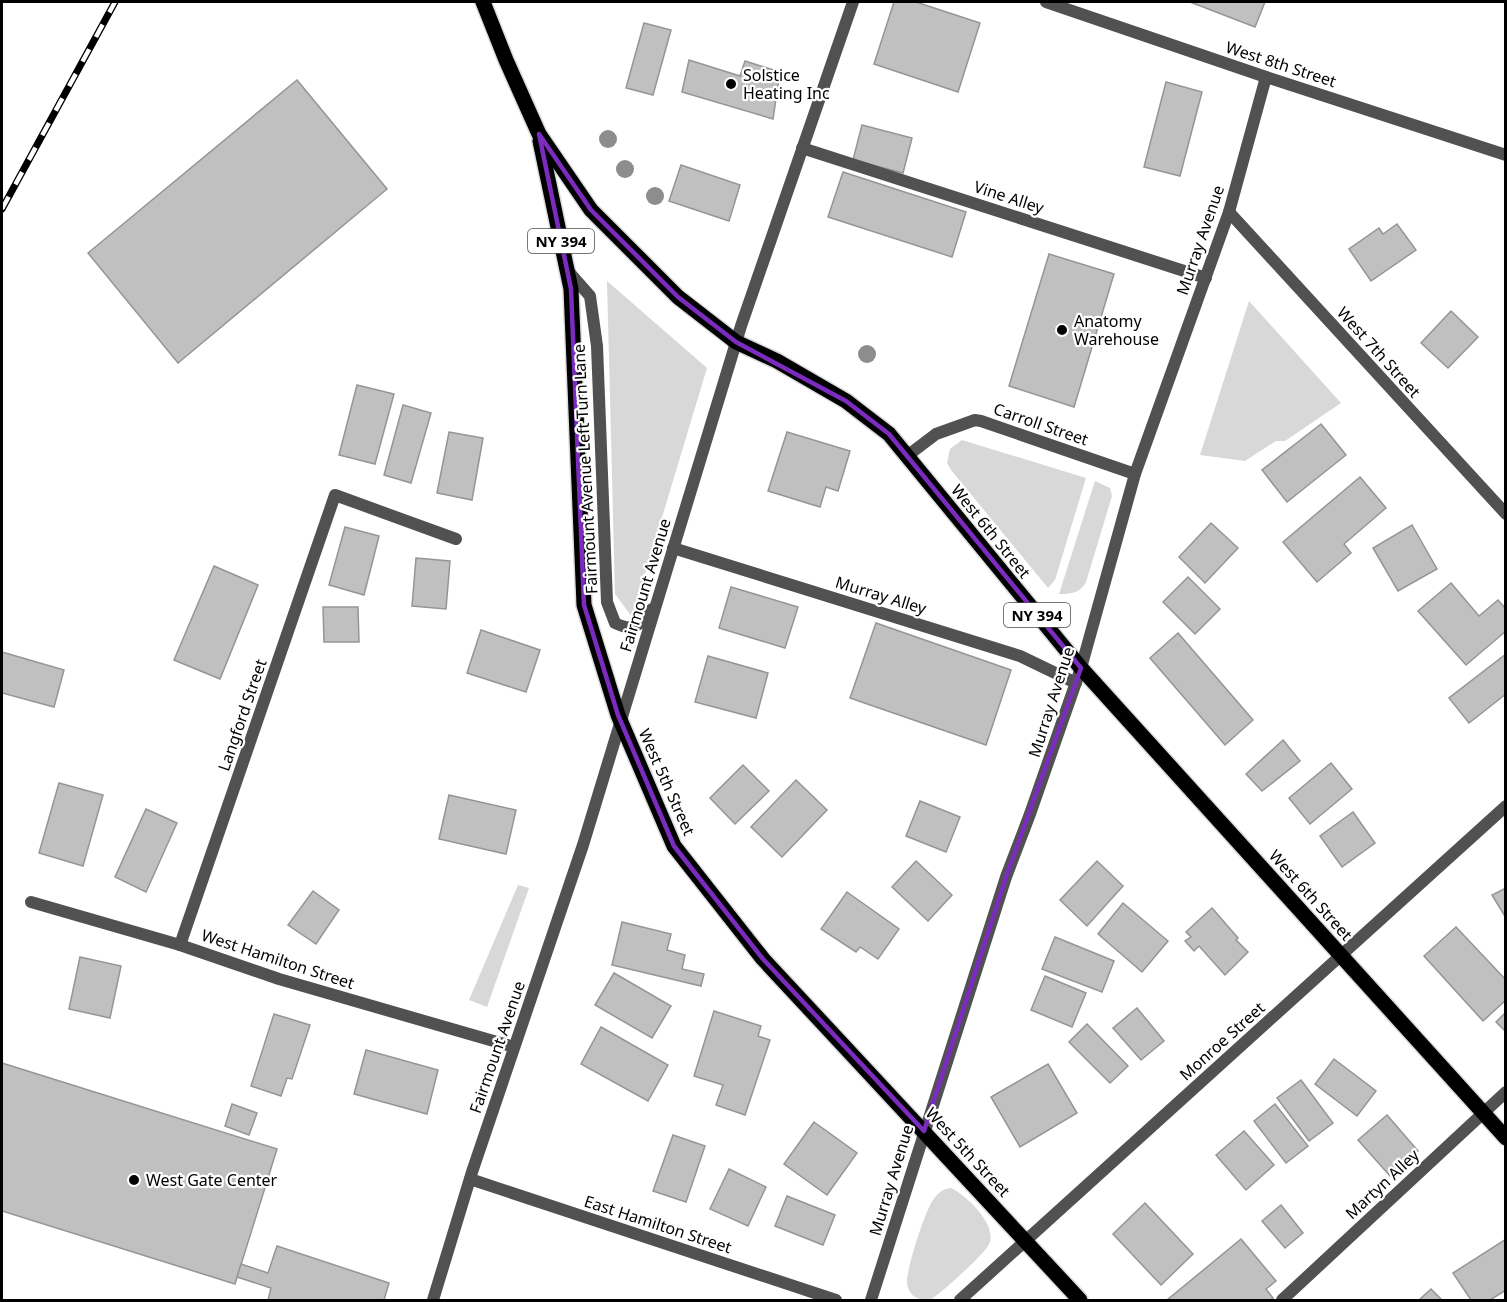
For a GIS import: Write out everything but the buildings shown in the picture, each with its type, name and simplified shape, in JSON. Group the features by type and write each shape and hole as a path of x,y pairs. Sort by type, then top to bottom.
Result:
{"main road":[{"name":"West 6th Street","path":"483,2 539,134 591,210 678,297 736,342 777,361 846,400 890,434 1078,676 1341,955 1506,1138"},
{"name":"West 5th Street","path":"539,134 571,289 584,605 621,721 674,846 763,959 1080,1300"}],"street":[{"name":"Fairmount Avenue","path":"433,1300 470,1179 583,845 736,342 853,2"},
{"name":"West 8th Street","path":"1046,2 1506,155"},
{"name":"Murray Avenue","path":"871,1300 1006,876 1078,676 1135,474 1229,212 1266,77"},
{"name":"Vine Alley","path":"802,148 1206,278"},
{"name":"West 7th Street","path":"1229,212 1506,514"},
{"name":"Fairmount Avenue Left Turn Lane","path":"567,270 590,296 597,346 607,602 615,623 626,628 640,624 656,606"},
{"name":"Carroll Street","path":"907,456 936,434 975,420 1135,474"},
{"name":"Langford Street","path":"180,945 335,495 456,538"},
{"name":"Murray Alley","path":"673,548 1078,676"},
{"name":"Monroe Street","path":"960,1300 1506,806"},
{"name":"West Hamilton Street","path":"31,902 180,945 279,979 514,1047"},
{"name":"Martyn Alley","path":"1282,1300 1506,1092"},
{"name":"East Hamilton Street","path":"470,1179 836,1300"}],"highlighted area":[{"path":"539,134 591,210 678,297 736,342 846,401 889,434 1081,668 1006,877 924,1131 763,959 674,846 618,715 584,605 571,289"}],"shaded area":[{"path":"607,281 707,368 632,617 615,594"},
{"path":"1249,301 1341,403 1285,441 1276,441 1245,461 1200,455"},
{"path":"962,440 1086,478 1055,580 1048,588 951,470 947,463 950,449"},
{"path":"1095,481 1110,488 1112,496 1086,582 1081,589 1075,592 1059,594"},
{"path":"518,885 529,888 487,1007 469,1000"},
{"path":"951,1188 965,1197 985,1220 991,1236 989,1244 972,1264 938,1294 933,1298 922,1300 909,1291 907,1283 913,1254 925,1216 933,1200 940,1192"}],"railway":[{"path":"2,209 115,2"}],"place":[{"name":"Solstice Heating Inc","path":"731,84"},
{"name":"Anatomy Warehouse","path":"1062,330"},
{"name":"West Gate Center","path":"134,1180"}]}
